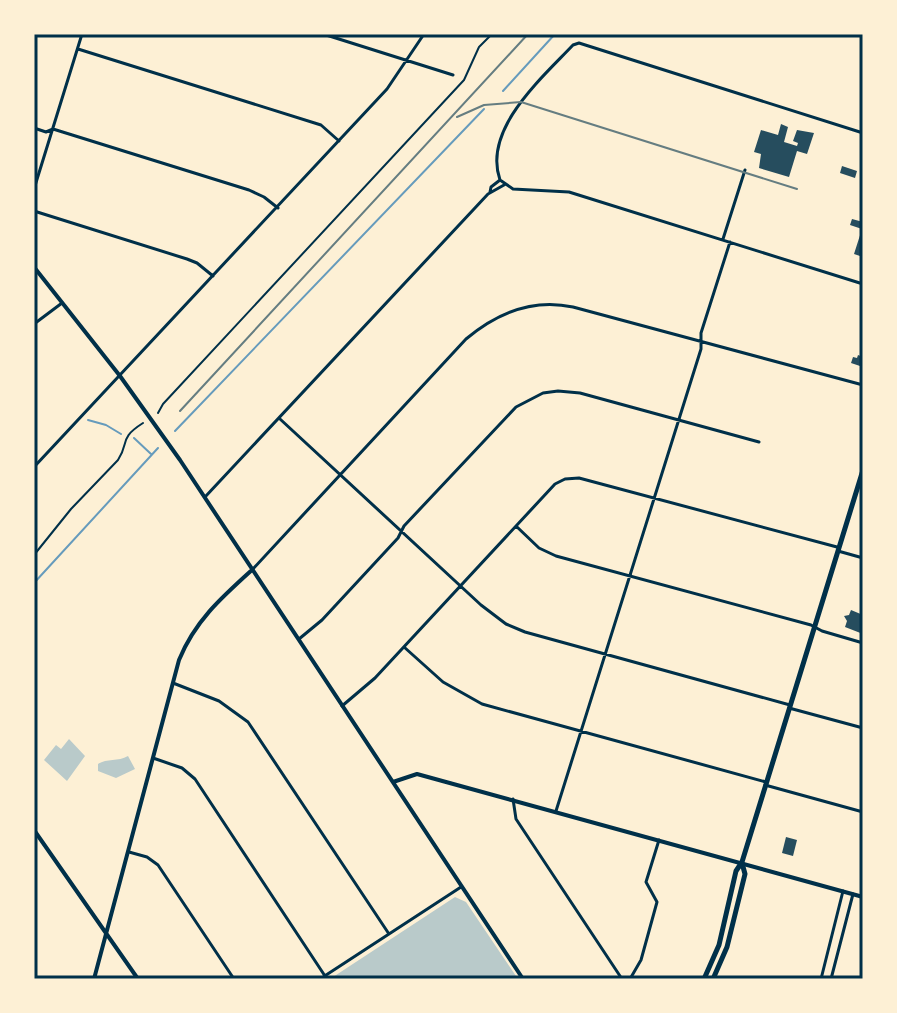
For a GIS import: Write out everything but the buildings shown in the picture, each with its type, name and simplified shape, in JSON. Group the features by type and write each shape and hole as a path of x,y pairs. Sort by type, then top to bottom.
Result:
{"main road":[{"path":"704,979 719,945 736,871 742,862 863,470"},
{"path":"713,979 727,947 745,874 742,862"}],"street":[{"path":"34,189 82,34"},
{"path":"323,34 453,75"},
{"path":"34,467 387,89 424,34"},
{"path":"863,133 579,43 573,45 511,115 498,153 497,166 500,180 513,189 569,192 863,284"},
{"path":"78,49 321,125 339,141"},
{"path":"34,128 46,132 53,129 257,193 278,208"},
{"path":"723,240 745,170"},
{"path":"490,193 491,187 500,180"},
{"path":"205,497 490,193 504,185"},
{"path":"34,211 187,259 214,276"},
{"path":"556,811 701,349 701,333 730,242"},
{"path":"34,267 120,376 205,497 523,979"},
{"path":"34,324 62,303"},
{"path":"94,979 173,683 185,645 197,624 218,599 252,570 466,339 503,313 525,306 563,305 863,385"},
{"path":"299,639 322,620 508,414 536,396 558,391 572,392 759,442"},
{"path":"280,419 489,613 515,628 863,728"},
{"path":"342,706 375,678 555,484 567,478 579,478 654,498 863,558"},
{"path":"516,526 549,553 863,643"},
{"path":"404,647 443,682 471,700 863,812"},
{"path":"173,683 219,701 248,722 389,934"},
{"path":"153,758 182,768 195,779 322,978 462,887"},
{"path":"393,782 417,774 863,897"},
{"path":"513,799 516,819 622,979"},
{"path":"34,830 138,979"},
{"path":"630,979 641,960 657,902 646,882 659,840"},
{"path":"129,852 147,857 158,865 234,979"},
{"path":"821,979 843,891"},
{"path":"831,979 853,894"}],"path":[{"path":"158,413 214,348 278,283 463,81 479,47 492,34"},
{"path":"34,555 71,509 118,460 124,440 143,423"}],"shaded area":[{"path":"69,739 85,756 67,781 44,760 56,745 61,749"},
{"path":"128,756 135,769 116,778 98,771 101,762"},
{"path":"455,897 466,902 518,979 330,979"}],"waterway":[{"path":"503,91 555,34"},
{"path":"175,431 484,109"},
{"path":"88,420 106,425 121,434"},
{"path":"134,438 151,454"},
{"path":"34,583 158,448"}],"railway":[{"path":"180,411 528,34"},
{"path":"457,117 484,105 521,102 797,189"}]}
